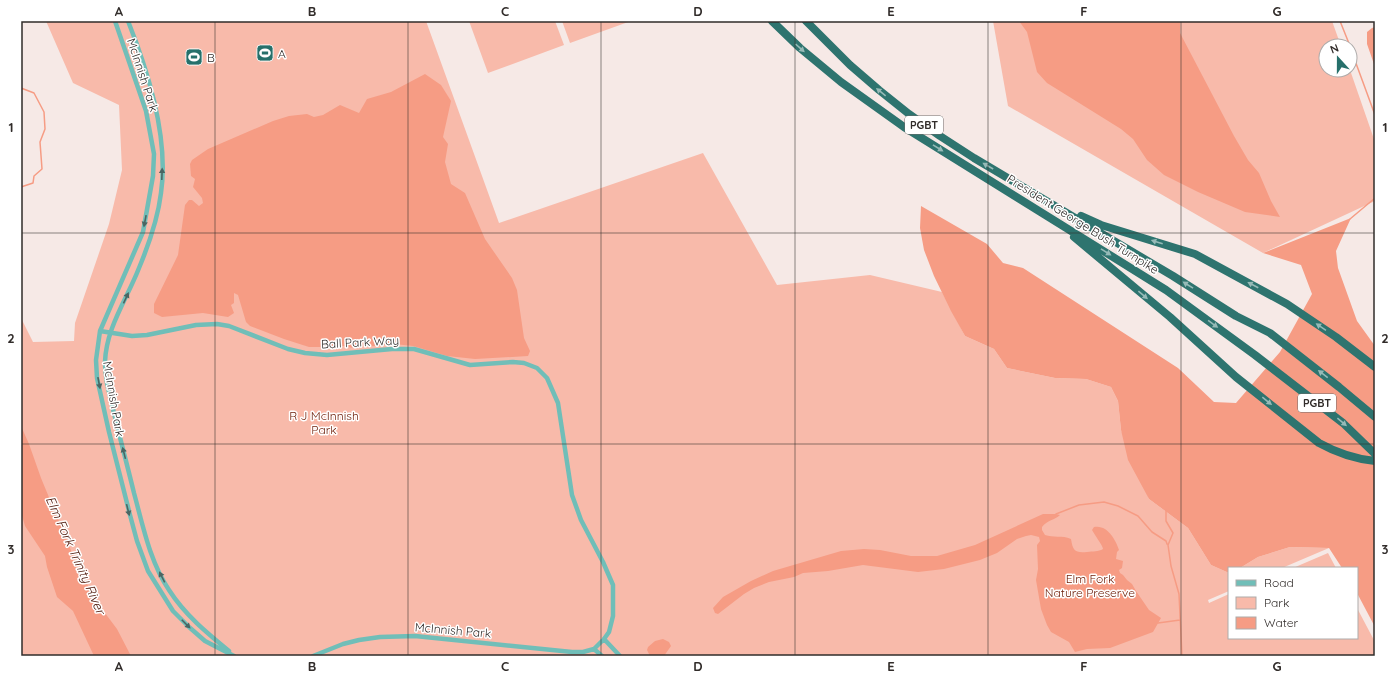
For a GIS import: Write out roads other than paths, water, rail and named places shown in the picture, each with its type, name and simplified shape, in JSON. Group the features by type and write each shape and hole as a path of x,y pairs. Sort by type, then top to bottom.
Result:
{"highway":[{"name":"President George Bush Turnpike","path":"772,21 800,48 841,82 899,123 1166,290 1256,355 1343,423 1375,454"},
{"name":"President George Bush Turnpike","path":"806,21 850,65 909,114 974,158 1173,276 1236,316 1270,333 1375,417"},
{"path":"1058,207 1101,225 1194,254 1287,304 1336,337 1375,367"},
{"path":"1049,216 1170,317 1236,377 1319,443 1334,451 1375,461"}],"street":[{"name":"McInnish Park","path":"115,21 146,111 154,154 153,176 143,232 100,331 96,360 97,378 137,542 148,571 173,611 189,627 206,641 235,656"},
{"name":"McInnish Park","path":"128,21 145,66 156,110 161,139 163,164 162,192 148,245 139,269 110,333 105,363 107,383 149,548 169,590 181,606 199,627 235,656"},
{"name":"Ball Park Way","path":"100,331 132,336 147,335 196,325 217,324 229,326 288,349 305,353 327,355 392,349 414,349 470,365 513,362 524,363 537,368 547,378 558,403 562,441 572,495 581,520 613,585 613,616 609,632 594,649"},
{"name":"McInnish Park","path":"313,656 342,644 359,640 380,637 411,636 570,652 583,652 594,649"},
{"path":"604,639 620,656"},
{"path":"594,649 602,656"}],"water":[{"path":"1019,21 1180,21 1180,33 1234,136 1248,160 1259,173 1271,201 1280,217 1245,212 1198,192 1164,175 1147,160 1133,139 1121,129 1047,83 1037,72 1027,32"},
{"path":"1375,27 1375,67 1367,44 1367,32"},
{"path":"425,74 441,85 451,101 443,137 448,144 445,162 451,184 465,193 485,239 512,278 517,290 524,338 530,351 528,356 475,359 447,356 413,346 394,344 353,348 343,346 309,347 250,326 246,322 238,295 234,293 234,303 231,305 234,313 228,317 203,313 162,317 154,313 154,304 178,255 185,205 189,200 192,200 199,206 203,203 202,198 193,187 195,179 191,176 190,164 192,160 208,149 273,121 289,116 307,114 314,117 323,115 340,105 359,113 367,99 391,92"},
{"path":"921,206 987,244 1003,263 1023,268 1178,368 1214,402 1236,403 1280,352 1312,294 1301,265 1263,253 1351,218 1336,251 1338,268 1357,321 1375,346 1375,627 1358,595 1358,567 1341,567 1329,548 1290,547 1258,557 1242,567 1228,567 1228,573 1211,565 1188,528 1149,499 1128,460 1121,430 1118,401 1111,387 1086,379 1055,378 1007,368 994,349 965,336 934,276 924,250 920,228"},
{"path":"21,426 77,565 96,601 117,629 131,656 94,656 73,611 57,597 45,556 25,526 21,512"},
{"path":"1043,514 1060,515 1042,527 1045,535 1071,539 1074,549 1077,551 1099,551 1103,549 1092,530 1094,527 1099,527 1107,530 1116,542 1119,550 1117,552 1116,559 1123,561 1122,568 1119,570 1120,573 1132,584 1149,610 1161,618 1153,632 1110,648 1087,649 1075,652 1069,642 1051,632 1047,625 1041,609 1036,580 1038,569 1037,545 1040,541 1039,537 1031,535 1017,539 997,553 980,560 944,569 918,572 863,565 828,571 803,573 794,577 769,582 754,588 718,614 715,613 713,608 723,597 751,581 773,571 841,551 864,549 880,550 911,556 937,556 975,545"},
{"path":"663,639 669,642 671,646 664,656 650,656 647,650 648,647 655,641"}],"waterway":[{"path":"1340,21 1347,38"},
{"path":"1358,69 1375,115"},
{"path":"21,88 34,93 44,112 45,129 40,142 42,169 34,176 33,183 21,187"},
{"path":"1350,219 1375,198"},
{"path":"1056,514 1079,505 1104,502 1118,506 1138,516 1152,532 1166,541 1167,544"},
{"path":"1166,510 1166,521 1173,533 1168,545 1171,566 1179,594 1182,656"},
{"path":"1158,623 1180,620"}],"place":[{"name":"A","path":"265,53"},
{"name":"B","path":"194,57"}],"park label":[{"name":"R J McInnish Park","path":"324,422"},
{"name":"Elm Fork Nature Preserve","path":"1090,585"}],"water label":[{"name":"Elm Fork Trinity River","path":"76,555"}]}
